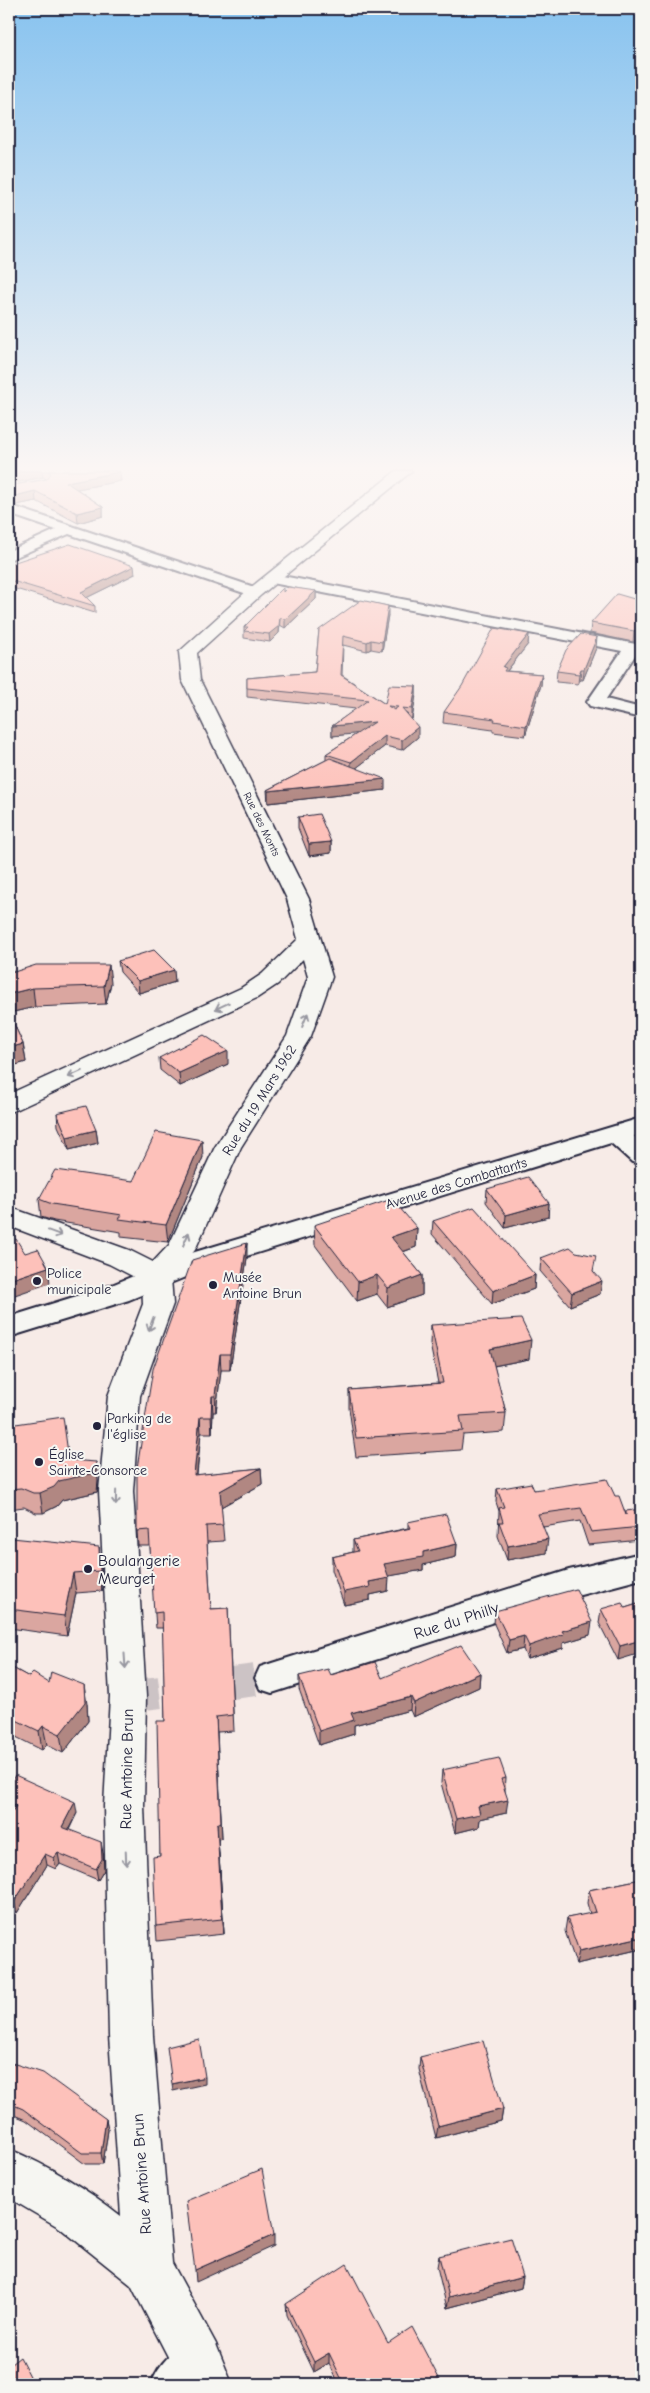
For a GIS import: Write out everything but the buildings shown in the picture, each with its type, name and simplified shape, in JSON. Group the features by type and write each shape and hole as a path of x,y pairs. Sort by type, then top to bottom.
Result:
{"street":[{"path":"223,583 255,592"},
{"name":"Rue des Monts","path":"267,583 188,652 191,680 298,899 310,940"},
{"path":"291,583 637,649 596,702 641,713"},
{"path":"9,1104 226,1004 265,983 310,940"},
{"name":"Rue du 19 Mars 1962","path":"156,1276 182,1250 228,1147 299,1036 317,991 320,977 310,940"},
{"path":"265,983 291,981 305,984 317,991"},
{"name":"Avenue des Combattants","path":"9,1327 118,1293 156,1276 195,1262 641,1126"},
{"path":"616,1134 641,1156"},
{"path":"9,1216 119,1257 156,1276"},
{"name":"Rue Antoine Brun","path":"148,2268 131,2036 124,1806 128,1696 116,1491 124,1396 158,1304 156,1276"},
{"name":"Rue du Philly","path":"272,1678 568,1584 641,1566"},
{"path":"9,2172 77,2211 148,2268 193,2377"}],"tunnel":[{"path":"128,1696 272,1678"}],"place":[{"name":"Police municipale","path":"37,1281"},
{"name":"Musée Antoine Brun","path":"213,1285"},
{"name":"Parking de l'église","path":"97,1426"},
{"name":"Église Sainte-Consorce","path":"39,1462"},
{"name":"Boulangerie Meurget","path":"88,1569"}]}
